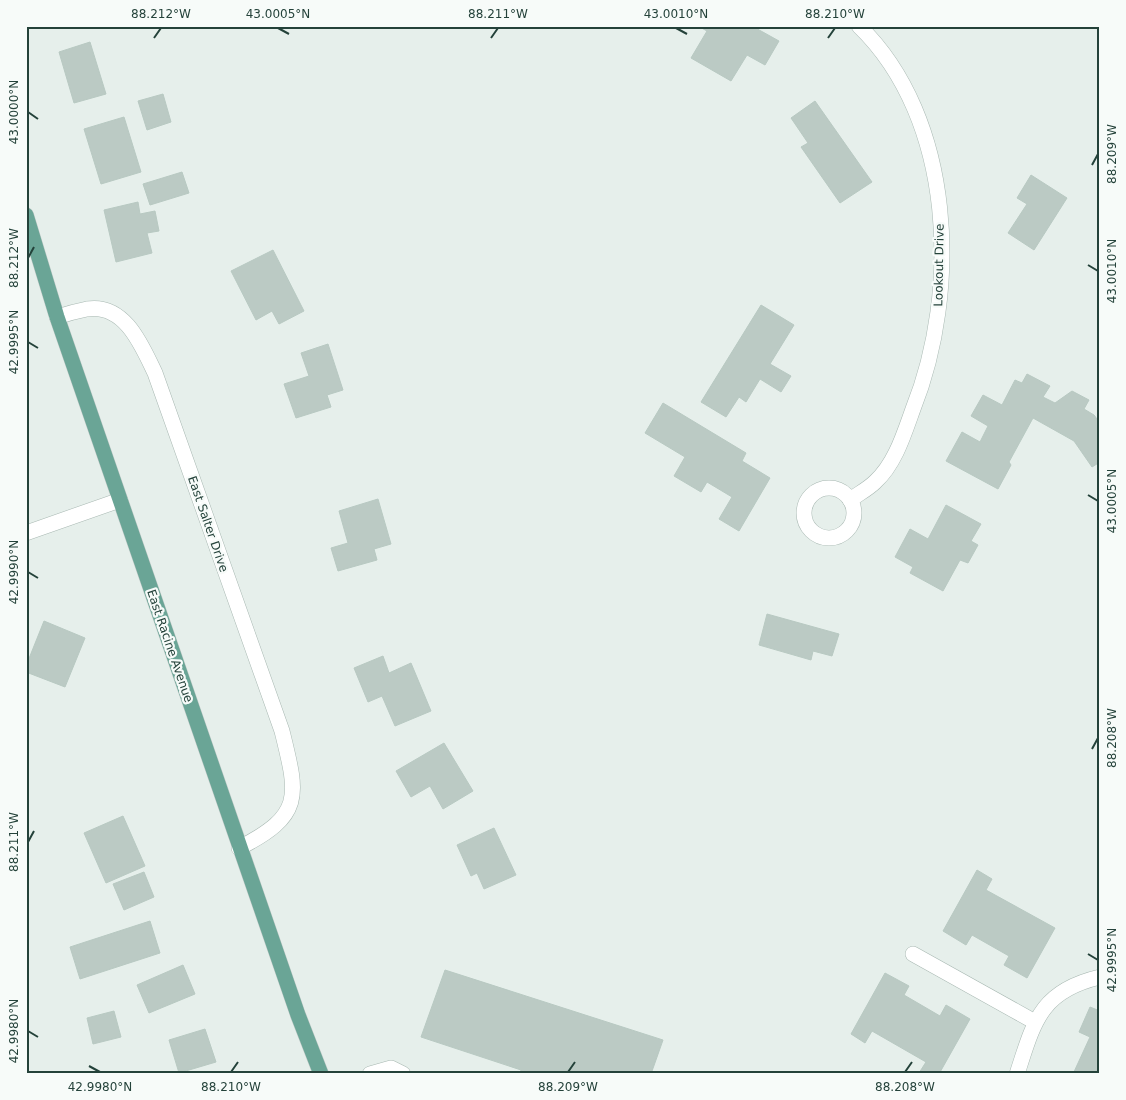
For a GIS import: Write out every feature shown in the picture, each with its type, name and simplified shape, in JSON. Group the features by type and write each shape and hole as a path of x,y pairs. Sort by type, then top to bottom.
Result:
{"main road":[{"name":"East Racine Avenue","path":"26,215 56,317 239,848 298,1016 321,1074"}],"street":[{"name":"Lookout Drive","path":"850,500 874,484 883,474 903,436 926,378 940,304 941,263 940,216 934,169 917,112 906,88 884,54 859,26"},
{"name":"East Salter Drive","path":"56,317 88,309 100,310 113,314 136,335 155,373 282,731 292,773 293,790 291,801 283,819 261,837 239,848"},
{"path":"26,533 120,500"},
{"path":"913,954 1035,1022"},
{"path":"1017,1074 1035,1022 1050,1000 1085,980 1100,977"},
{"path":"370,1074 390,1068 402,1074"}],"building":[{"path":"698,26 752,26 779,41 765,65 747,55 731,81 691,58 707,31"},
{"path":"90,42 106,94 74,103 59,52"},
{"path":"163,94 171,122 147,130 138,101"},
{"path":"815,101 872,182 840,203 801,147 808,143 791,118"},
{"path":"124,117 141,172 101,184 84,129"},
{"path":"182,172 189,193 150,205 143,184"},
{"path":"1031,175 1067,198 1034,250 1008,233 1027,204 1017,198"},
{"path":"138,202 140,214 155,211 159,231 147,233 152,253 116,262 104,210"},
{"path":"273,250 304,311 279,324 272,311 256,320 231,271"},
{"path":"761,305 794,325 770,364 791,376 781,392 760,379 746,402 739,397 726,417 701,402"},
{"path":"328,344 343,390 327,395 331,407 296,418 284,384 309,376 301,353"},
{"path":"1027,374 1050,386 1043,397 1055,403 1072,391 1089,400 1084,409 1094,415 1100,423 1100,462 1092,467 1074,441 1033,418 1009,462 1011,465 998,489 946,461 962,432 980,442 988,426 971,416 983,395 1002,405 1015,380 1022,383"},
{"path":"663,403 746,453 742,461 770,478 739,531 719,519 732,497 707,482 701,492 674,476 685,457 645,433"},
{"path":"378,499 391,544 374,549 377,560 338,571 331,548 348,543 339,511"},
{"path":"946,505 981,524 971,541 978,545 968,563 960,560 943,591 910,573 913,567 895,557 910,529 928,539"},
{"path":"767,614 839,634 832,656 813,651 811,660 759,645"},
{"path":"44,621 85,638 65,687 26,672 26,666"},
{"path":"383,656 389,673 411,663 431,711 395,726 382,696 368,702 354,668"},
{"path":"444,743 473,791 443,809 430,786 411,797 396,771"},
{"path":"123,816 145,866 106,883 84,833"},
{"path":"494,828 516,875 484,889 477,873 471,876 457,845"},
{"path":"977,870 992,879 986,890 1055,928 1027,978 1004,965 1009,956 972,935 966,945 943,931"},
{"path":"144,872 154,897 124,910 113,884"},
{"path":"150,921 160,953 80,979 70,947"},
{"path":"183,965 195,994 149,1013 137,985"},
{"path":"445,970 663,1040 651,1074 520,1074 521,1070 421,1037"},
{"path":"885,973 909,986 904,995 940,1016 946,1005 970,1019 939,1074 919,1073 926,1062 872,1031 865,1043 851,1034"},
{"path":"1090,1007 1100,1011 1100,1074 1073,1074 1090,1037 1079,1032"},
{"path":"114,1011 121,1037 93,1044 87,1018"},
{"path":"205,1029 216,1062 179,1073 169,1040"}]}
